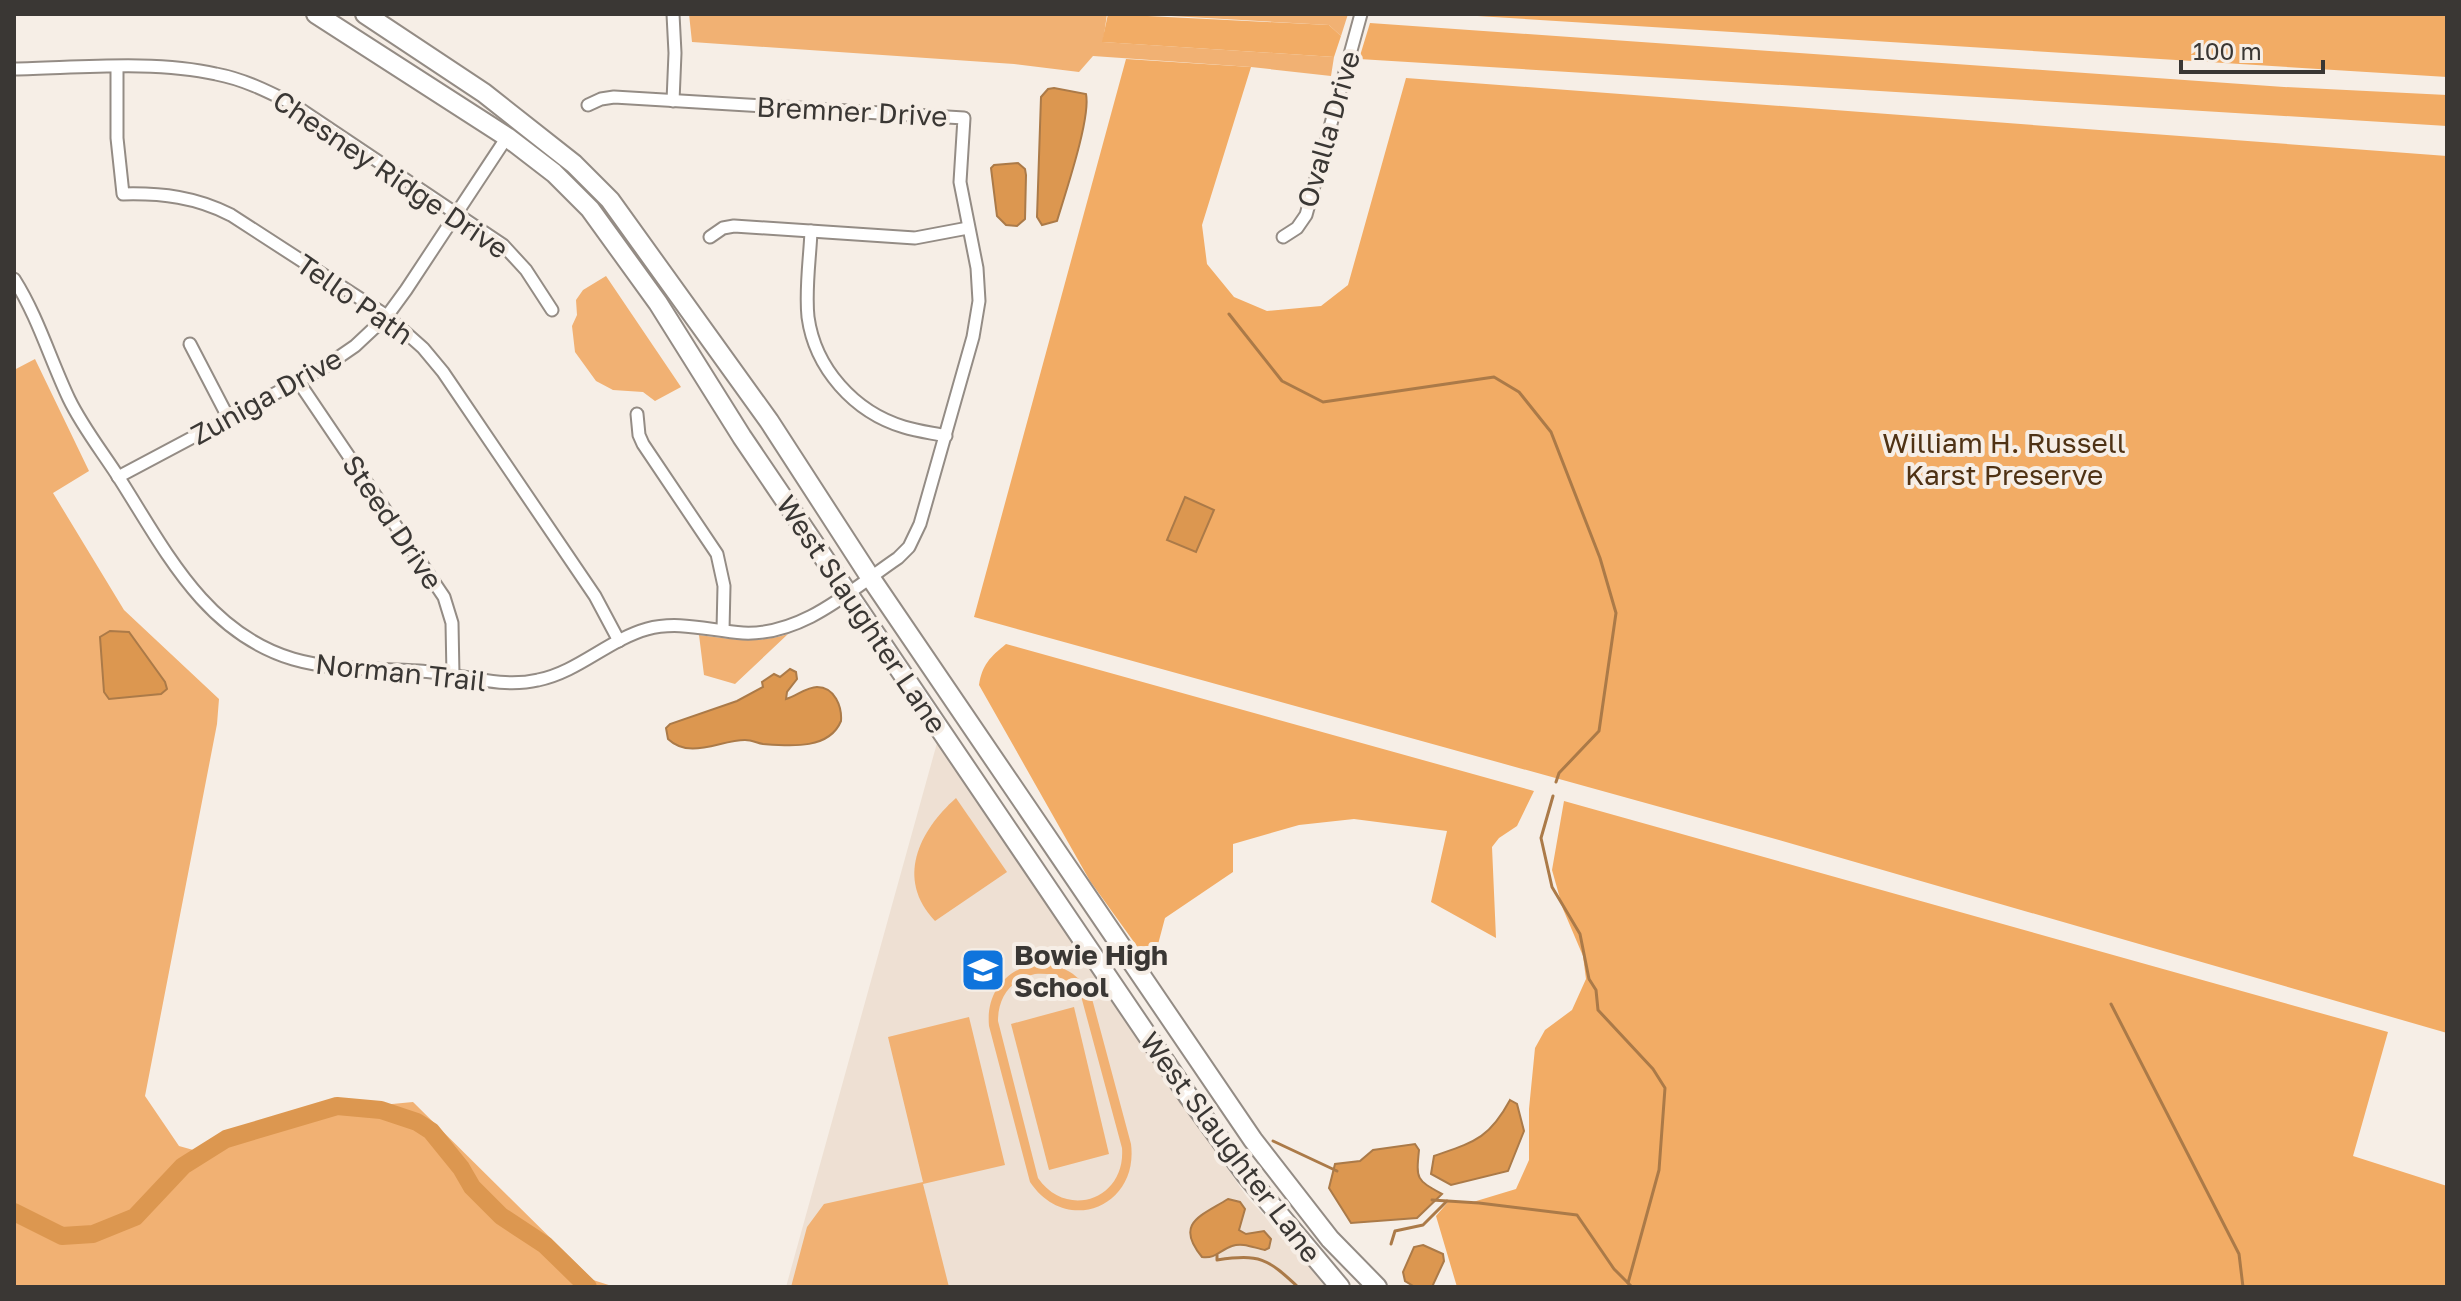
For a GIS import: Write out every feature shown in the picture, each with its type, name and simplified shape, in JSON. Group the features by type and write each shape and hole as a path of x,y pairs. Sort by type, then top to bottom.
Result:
{"main road":[{"name":"West Slaughter Lane","path":"365,14 487,95 574,164 610,200 769,421 870,577 1253,1140 1330,1239 1377,1287"},
{"name":"West Slaughter Lane","path":"328,17 507,137 574,191 590,209 652,294 742,437 1180,1085 1315,1260 1340,1287"},
{"path":"652,294 671,283"},
{"path":"1232,1155 1253,1140"}],"street":[{"path":"673,14 673,101"},
{"name":"Ovalla Drive","path":"1283,237 1297,228 1306,215 1361,14"},
{"name":"Tello Path","path":"117,68 117,138 123,194 166,195 215,206 387,316 423,348 443,372 595,596 619,641"},
{"name":"Chesney Ridge Drive","path":"14,69 188,68 229,77 269,92 291,103 457,212 510,251 552,310"},
{"name":"Bremner Drive","path":"588,105 614,97 964,118 960,182 977,268 979,301 973,337 915,536 898,558 870,577"},
{"name":"Zuniga Drive","path":"118,477 298,381 355,346 387,316 507,137"},
{"path":"710,237 723,228 734,226 915,238 968,228"},
{"path":"811,231 808,317 827,369 849,395 877,416 903,427 946,436"},
{"name":"Norman Trail","path":"14,279 33,311 73,406 175,568 196,595 222,620 251,641 291,658 323,666 453,675 513,684 542,680 651,628 672,625 757,633 791,625 806,619 870,577"},
{"path":"190,344 229,419"},
{"name":"Steed Drive","path":"298,381 444,597 452,623 453,675"},
{"path":"637,414 643,444 717,554 724,586 723,630"}],"shaded area":[{"path":"689,14 1107,14 1103,42 1334,57 1331,76 1093,56 1079,72 1014,64 692,42"},
{"path":"1136,14 1348,14 1341,36 1329,25"},
{"path":"1048,89 1086,94 1087,105 1057,221 1042,225 1037,217 1041,97"},
{"path":"1018,163 1025,169 1026,175 1025,219 1017,226 1006,225 997,216 991,168 994,165"},
{"path":"606,276 681,387 655,401 643,392 613,390 596,381 575,352 572,326 577,315 576,300 583,290"},
{"path":"35,359 89,471 53,493 124,610 219,699 217,724 145,1096 179,1146 204,1153 329,1110 413,1102 593,1280 615,1287 14,1287 14,370"},
{"path":"1185,497 1214,510 1196,552 1167,540"},
{"path":"110,631 129,632 167,689 161,694 109,699 104,692 100,637"},
{"path":"788,634 735,684 704,675 699,635 755,640"},
{"path":"790,669 796,672 797,679 787,692 786,699 817,687 828,690 836,699 841,721 828,737 808,744 763,744 745,740 695,749 677,745 668,739 666,728 670,724 737,701 763,687 762,682 774,674 780,677"},
{"name":"Bowie High School","path":"937,743 1247,1197 1330,1287 786,1287"},
{"path":"956,798 1007,872 935,921 916,889 914,872 917,856 931,825"},
{"path":"1043,964 1060,967 1081,981 1091,995 1131,1144 1130,1166 1124,1184 1112,1198 1097,1207 1080,1210 1062,1208 1045,1198 1030,1182 989,1026 994,994 1006,978 1023,967","holes":["1035,974 1061,978 1081,996 1122,1148 1121,1166 1115,1180 1105,1191 1092,1198 1064,1198 1050,1191 1038,1178 998,1021 1000,1004 1008,990 1019,980"]},
{"path":"1074,1007 1109,1154 1049,1170 1011,1024"},
{"path":"969,1017 1005,1165 923,1184 949,1287 791,1287 807,1227 824,1204 923,1182 888,1037"},
{"path":"1510,1100 1517,1104 1524,1131 1508,1171 1451,1185 1431,1174 1434,1156 1479,1137 1495,1123"},
{"path":"1415,1144 1419,1150 1420,1178 1442,1194 1417,1218 1351,1223 1329,1188 1335,1164 1360,1161 1373,1150"},
{"path":"1228,1199 1240,1202 1245,1209 1239,1230 1246,1234 1264,1231 1271,1239 1269,1248 1236,1245 1202,1257 1190,1236 1191,1228 1201,1216"},
{"path":"1423,1245 1443,1254 1444,1261 1432,1287 1415,1287 1405,1281 1403,1272 1414,1247"}],"green space":[{"path":"1108,14 1329,25 1341,36 1334,57 1102,42"},
{"path":"1445,14 2447,14 2447,77"},
{"path":"1370,23 2284,87 2447,95 2447,126 1359,59"},
{"name":"William H. Russell Karst Preserve","path":"1126,59 1251,67 1202,225 1207,264 1234,297 1267,311 1321,306 1348,285 1406,78 2447,156 2447,1033 1779,840 974,617"},
{"path":"1006,644 1534,791 1517,826 1492,847 1496,938 1431,902 1447,831 1354,819 1299,825 1233,844 1233,872 1165,918 1152,967 1090,881 979,685 988,662"},
{"path":"1564,801 2388,1032 2353,1156 2447,1186 2447,1287 1457,1287 1436,1216 1448,1202 1473,1202 1516,1189 1529,1160 1529,1109 1535,1048 1545,1030 1572,1010 1586,979 1583,956 1563,909 1552,870"}],"waterway":[{"path":"1229,314 1282,381 1323,402 1494,377 1519,392 1551,432 1600,558 1616,613 1599,731 1559,773 1556,782"},
{"path":"1553,796 1541,838 1552,887 1580,934 1589,979 1596,990 1598,1010 1653,1069 1665,1088 1659,1170 1628,1283"},
{"path":"2111,1004 2239,1254 2243,1287"},
{"path":"14,1212 62,1236 93,1234 135,1217 183,1166 226,1139 337,1106 381,1110 417,1122 431,1131 472,1187 501,1216 545,1245 588,1287"},
{"path":"1273,1141 1337,1171"},
{"path":"1432,1200 1577,1215 1614,1269 1632,1287"},
{"path":"1391,1244 1395,1231 1423,1225 1447,1201"},
{"path":"1217,1255 1217,1260 1262,1260 1298,1287"}],"place":[{"name":"Bowie High School","path":"983,970"}]}
